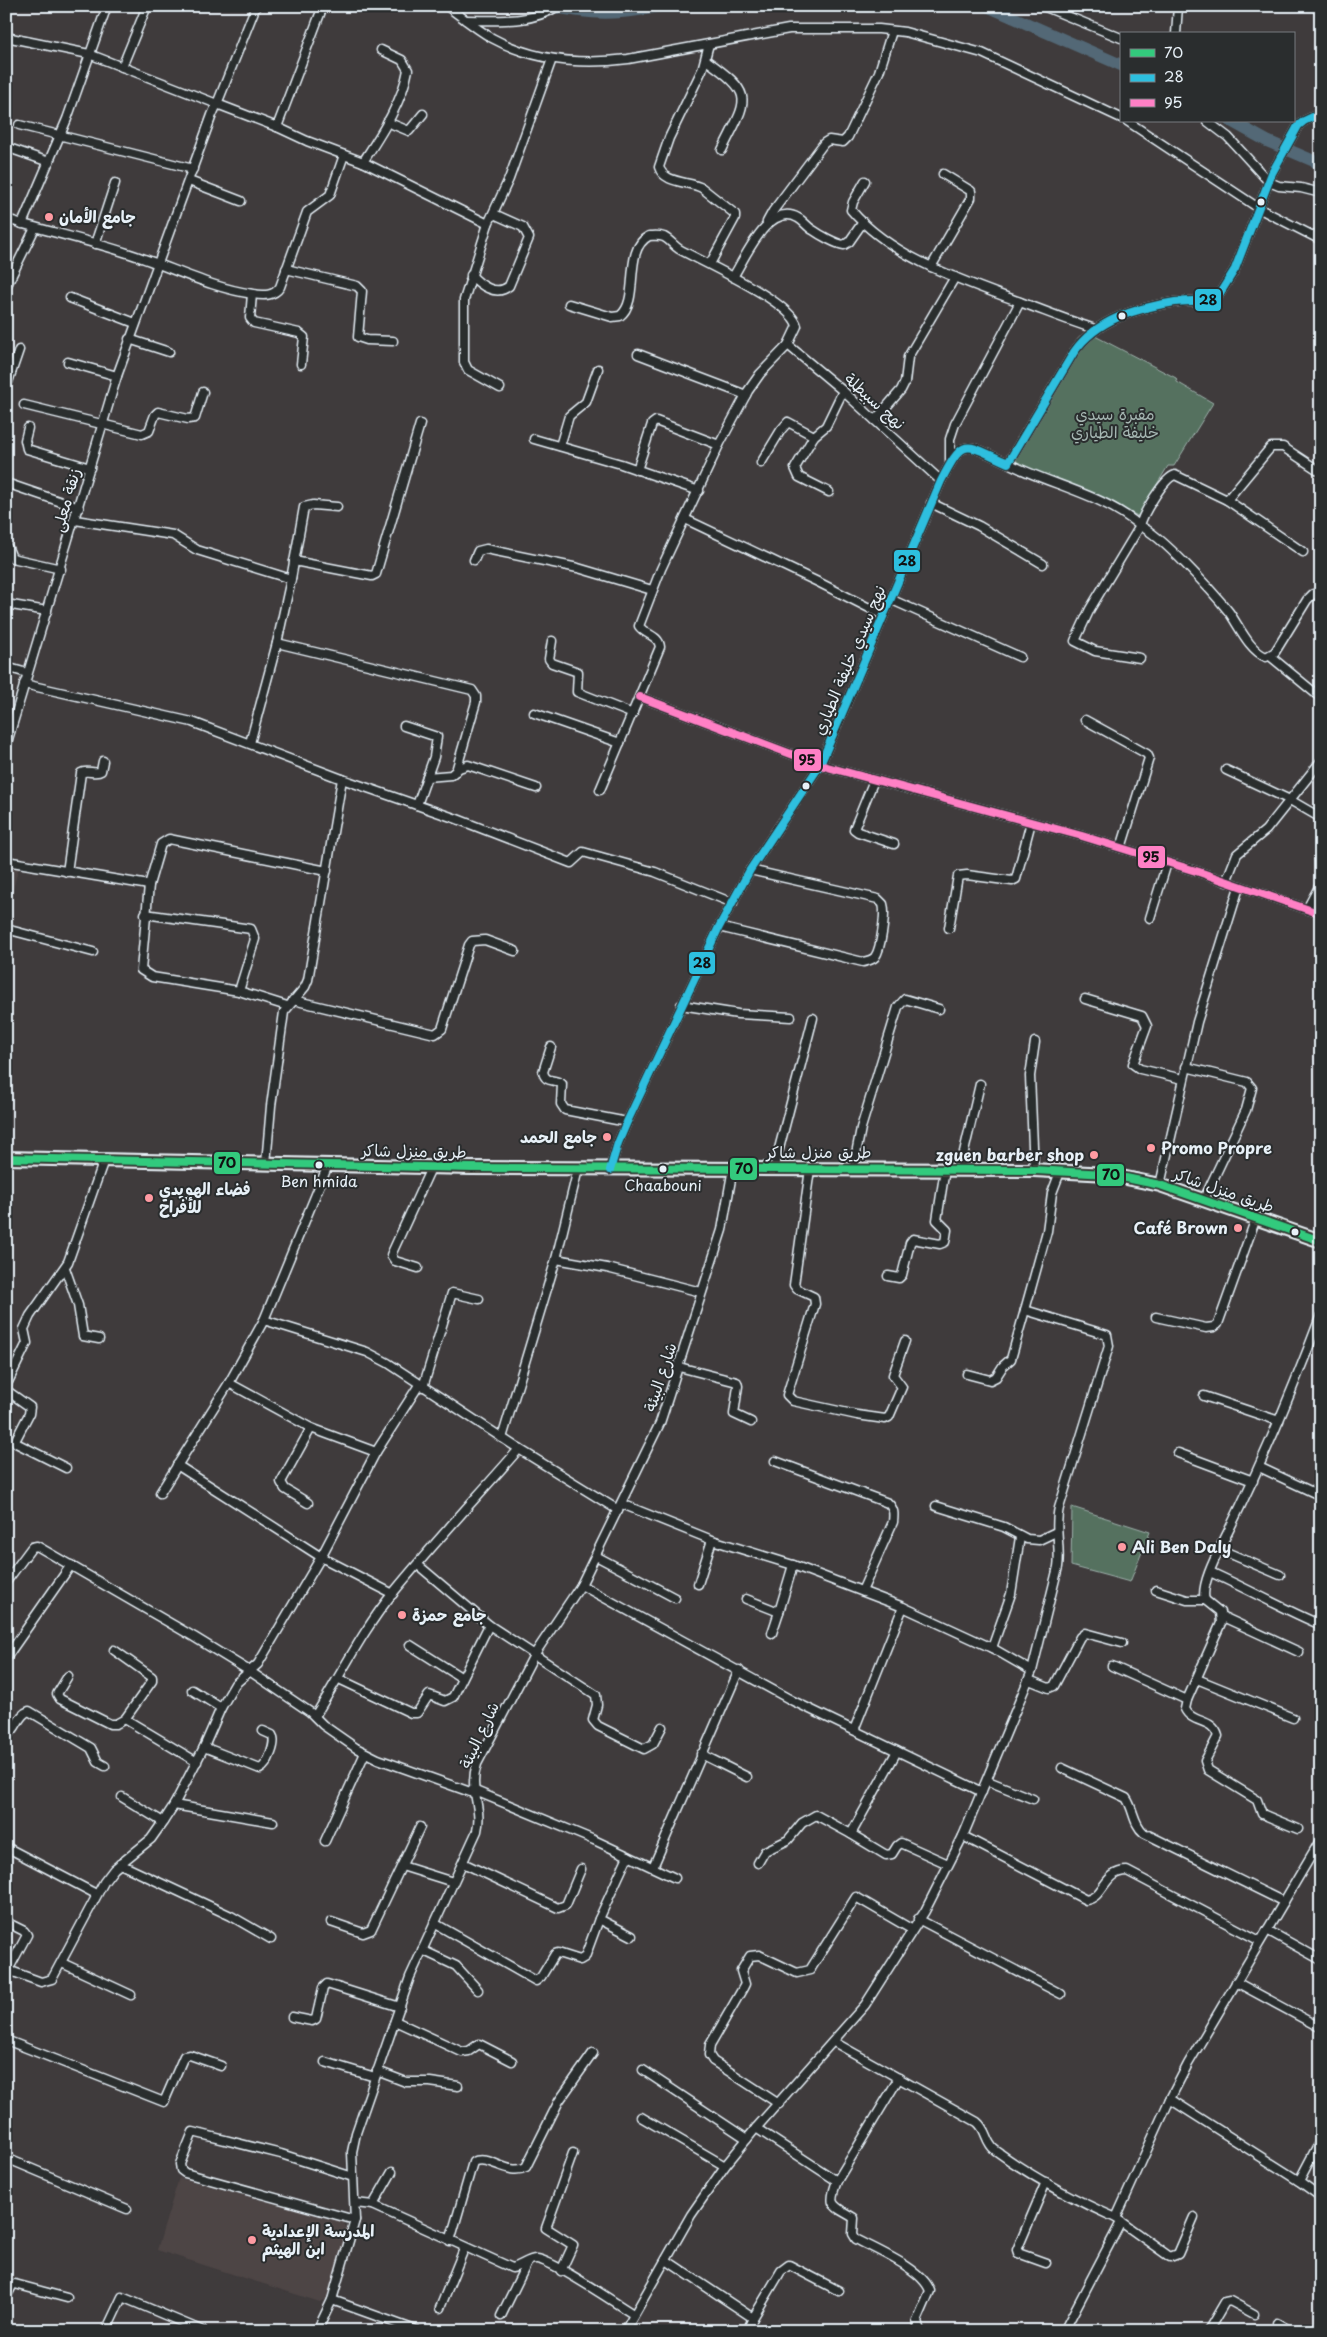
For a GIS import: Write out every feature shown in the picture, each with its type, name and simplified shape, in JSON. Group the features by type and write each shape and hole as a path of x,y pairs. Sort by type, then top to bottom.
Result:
{"main road":[{"name":"طريق منزل شاكر","path":"6,1158 431,1168 610,1170 853,1168 1034,1170 1107,1174 1160,1185 1321,1241"}],"street":[{"path":"22,224 49,162 108,6"},
{"path":"122,67 146,6"},
{"name":"زنقة معلى","path":"6,746 27,673 61,569 116,376 134,323 256,6"},
{"path":"277,127 323,6"},
{"path":"447,6 492,38 509,46 552,59 571,62 606,62 789,29 905,32 982,53 1120,118"},
{"path":"466,20 530,19 547,13 558,6"},
{"path":"1043,6 1120,38"},
{"path":"1176,32 1178,6"},
{"path":"733,277 773,210 824,143 829,140 843,142 848,138 880,72 892,31"},
{"path":"6,37 90,54 363,162 488,224"},
{"path":"709,44 706,60 698,81 669,138 659,167 660,171 667,176 702,188 735,214 710,264"},
{"path":"363,162 388,122 400,95 408,70 402,60 381,50"},
{"path":"500,388 468,370 464,362 464,300 488,224 517,158 552,59"},
{"path":"706,60 736,84 743,97 743,108 722,150"},
{"path":"1008,463 1074,352 1083,340 1095,330 1121,315 1176,302 1217,298 1235,270 1260,209 1272,173 1298,126 1321,113"},
{"path":"388,122 409,131 423,114"},
{"path":"1129,122 1260,209 1321,240"},
{"path":"1209,122 1228,137 1252,166 1269,182 1278,186 1301,188 1321,193"},
{"path":"19,125 194,169"},
{"path":"6,147 49,162"},
{"path":"6,219 95,244 195,278 252,294 272,295 277,292 307,212 330,194 344,155"},
{"path":"931,267 971,198 971,191 943,174"},
{"path":"189,181 241,202"},
{"path":"865,181 851,206 851,210 863,222 910,256 954,277 1095,330"},
{"path":"95,244 115,183"},
{"path":"471,275 494,291 505,289 509,286 529,238 523,227 494,214"},
{"path":"767,222 780,216 796,217 814,231 844,245 849,242 863,222"},
{"path":"6,287 35,228"},
{"path":"569,304 612,317 618,317 624,313 629,297 633,263 643,240 649,236 663,237 681,250 710,264 764,296 795,319 796,329 788,344 760,374 746,395 719,444 652,590 639,626 642,630 655,637 660,642 660,647 600,790"},
{"path":"286,269 357,286 362,291 358,337 367,340 393,341"},
{"path":"875,420 901,390 905,382 908,358 954,277"},
{"path":"252,294 250,318 254,323 300,333 304,337 301,364"},
{"path":"70,298 134,323"},
{"path":"950,463 950,439 955,424 1020,302"},
{"path":"129,339 169,352"},
{"name":"نهج سبيطلة","path":"788,344 843,391 941,481"},
{"path":"6,388 19,350"},
{"path":"638,354 746,395"},
{"path":"68,362 116,376"},
{"path":"560,446 569,416 586,402 598,369"},
{"path":"829,492 799,477 795,471 814,436 826,426 843,391"},
{"path":"24,405 142,434 149,431 158,412 193,419 197,415 202,392"},
{"path":"637,470 652,424 656,421 719,444"},
{"path":"761,463 788,422 814,436"},
{"path":"294,561 372,576 376,574 420,424"},
{"path":"28,428 25,440 27,449 90,468"},
{"path":"534,440 560,446 699,491"},
{"name":"نهج سيدي خليفة الطياري","path":"610,1170 627,1122 719,928 750,870 820,765 931,503 950,463 960,449 970,447 1025,472 1088,496 1132,519 1159,539 1213,592 1259,652 1266,657 1270,656 1321,698"},
{"path":"1227,500 1271,447 1283,447 1321,472"},
{"path":"1140,658 1095,651 1075,641 1090,609 1140,526 1142,518 1171,476 1180,476 1227,500 1303,552"},
{"path":"6,483 79,508"},
{"path":"931,503 979,526 1042,564"},
{"path":"250,743 277,643 304,507 313,505 337,507"},
{"path":"685,519 883,615"},
{"path":"75,520 173,534 197,550 291,579"},
{"path":"8,548 12,558 61,569"},
{"path":"474,560 478,551 486,550 578,568 652,590"},
{"path":"1270,656 1275,652 1306,600 1313,594 1321,595"},
{"path":"890,599 1020,657"},
{"path":"6,604 47,611"},
{"path":"552,641 549,659 552,663 578,672 577,692 632,714"},
{"path":"277,643 472,690 476,696 476,702 456,771"},
{"path":"6,667 27,673"},
{"path":"24,684 192,722 571,863 582,852 655,872 733,903"},
{"path":"640,697 820,765 1121,848 1321,914"},
{"path":"534,713 620,743"},
{"path":"1085,720 1147,754 1149,758 1121,848"},
{"path":"404,726 437,737 427,777 417,805"},
{"path":"67,872 81,774 84,771 98,773 101,771 103,762"},
{"path":"1226,882 1237,854 1266,830 1321,762"},
{"path":"427,777 449,776 468,765 536,788"},
{"path":"1226,770 1290,800 1321,818"},
{"path":"266,1164 270,1106 284,1012 308,980 342,779"},
{"path":"874,780 854,829 894,844"},
{"path":"949,928 958,876 967,875 1012,881 1016,879 1031,822"},
{"path":"327,871 170,839 161,844 149,885 145,914 140,966 144,974 152,977 239,991 435,1034 442,1028 469,945 472,941 485,940 515,951"},
{"path":"6,861 149,885"},
{"path":"1150,918 1167,863"},
{"path":"719,928 864,962 871,960 877,954 885,914 884,904 878,899 750,870"},
{"path":"1307,909 1321,883"},
{"path":"1160,1185 1197,1022 1239,886"},
{"path":"145,914 252,928 254,939 239,991"},
{"path":"6,929 93,952"},
{"path":"853,1168 861,1128 898,1007 905,999 940,1009"},
{"path":"1085,999 1142,1016 1147,1026 1133,1064 1140,1069 1183,1079"},
{"path":"681,1005 738,1014 791,1017"},
{"path":"774,1168 813,1018"},
{"path":"1034,1170 1030,1076 1035,1042"},
{"path":"551,1047 543,1072 544,1076 549,1080 562,1084 561,1104 565,1110 627,1122"},
{"path":"1186,1067 1247,1082 1252,1088 1246,1110 1204,1199"},
{"path":"960,1170 980,1084"},
{"path":"6,1386 27,1343 24,1329 30,1316 65,1268 104,1160"},
{"path":"160,1493 229,1383 264,1320 328,1165"},
{"path":"418,1268 395,1261 391,1255 431,1168"},
{"name":"شارع البيئة","path":"317,2331 332,2300 354,2220 353,2142 395,2020 422,1950 452,1882 463,1863 479,1823 479,1812 473,1791 473,1776 476,1764 534,1655 581,1586 660,1423 722,1230 733,1168"},
{"path":"502,1438 556,1259 578,1169"},
{"path":"810,1169 794,1285 797,1289 814,1297 815,1304 787,1395 788,1398 793,1401 885,1419 889,1417 901,1391 894,1375 905,1341"},
{"path":"888,1276 898,1278 902,1275 910,1243 913,1239 940,1244 945,1242 947,1230 937,1220 945,1169"},
{"path":"967,1374 990,1380 996,1377 1003,1366 1011,1359 1047,1231 1052,1193 1060,1172"},
{"path":"1156,1317 1206,1328 1216,1326 1222,1318 1256,1218"},
{"path":"556,1259 607,1268 701,1292"},
{"path":"65,1268 78,1305 81,1331 86,1338 99,1339"},
{"path":"6,1922 24,1931 27,1935 7,1972 46,1982 52,1979 62,1963 96,1894 108,1876 150,1839 174,1805 197,1762 221,1708 239,1679 251,1672 258,1664 321,1557 376,1452 421,1386 452,1293 479,1299"},
{"path":"625,2331 691,2215 725,2166 756,2128 834,2042 876,1990 918,1919 925,1911 963,1836 1029,1680 1058,1567 1060,1550 1056,1532 1058,1508 1110,1340 1106,1334 1025,1310"},
{"path":"1205,1600 1204,1588 1219,1548 1253,1481 1321,1315"},
{"path":"264,1320 367,1352 388,1363 519,1449 620,1507 712,1540 793,1565 903,1607 992,1648 1032,1671"},
{"path":"679,1366 736,1382 738,1386 734,1414 751,1422"},
{"path":"229,1383 311,1428 376,1452"},
{"path":"6,1390 30,1408 29,1414 15,1441 16,1443 66,1468"},
{"path":"1204,1396 1279,1421"},
{"path":"308,1503 285,1489 281,1482 311,1428"},
{"path":"315,1716 339,1679 358,1643 392,1594 519,1449"},
{"path":"1178,1453 1253,1481"},
{"path":"775,1462 888,1503 892,1507 894,1513 893,1522 862,1591"},
{"path":"177,1465 321,1557 392,1594"},
{"path":"1259,1467 1321,1496"},
{"path":"936,1506 1004,1527 1020,1537 1034,1540 1056,1532"},
{"path":"992,1648 1010,1594 1020,1537"},
{"path":"698,1584 712,1540"},
{"path":"6,1582 32,1547 38,1546 251,1672 315,1716 323,1725 365,1753 473,1791 594,1840 675,1878"},
{"path":"1219,1548 1280,1575"},
{"path":"596,1556 675,1598"},
{"path":"6,1658 71,1565"},
{"path":"772,1632 793,1565"},
{"path":"418,1566 489,1625 596,1695 597,1705 593,1720 598,1726 644,1749 653,1744 662,1727"},
{"path":"1210,1572 1260,1595 1277,1606 1321,1625"},
{"path":"581,1586 793,1700 982,1792"},
{"path":"1156,1590 1187,1600 1205,1600 1216,1608 1221,1616 1221,1623 1187,1700 1185,1709 1187,1713 1210,1724 1217,1732 1218,1736 1205,1761 1208,1770 1256,1800 1262,1814 1298,1829"},
{"path":"746,1599 778,1612"},
{"path":"854,1730 903,1607"},
{"path":"1221,1616 1299,1652"},
{"path":"339,1679 414,1714 430,1695 445,1701 451,1699 489,1625"},
{"path":"1029,1680 1048,1688 1054,1686 1080,1636 1086,1633 1122,1644"},
{"path":"410,1645 462,1678"},
{"path":"68,1676 57,1696 110,1724 116,1724 125,1719 152,1681 152,1677 114,1650"},
{"path":"1112,1666 1187,1700"},
{"path":"653,1867 739,1670"},
{"path":"1197,1679 1293,1718"},
{"path":"192,1690 221,1708"},
{"path":"6,1735 11,1733 22,1714 29,1710 92,1748 98,1762 105,1766"},
{"path":"125,1719 197,1762"},
{"path":"204,1747 260,1769 265,1766 274,1742 272,1734 263,1731"},
{"path":"851,1834 897,1751"},
{"path":"325,1841 365,1753"},
{"path":"701,1754 747,1778"},
{"path":"1062,1768 1126,1798 1131,1804 1139,1828 1144,1833 1284,1902"},
{"path":"988,1780 1033,1798"},
{"path":"122,1797 163,1822"},
{"path":"174,1805 273,1822"},
{"path":"758,1863 765,1851 788,1840 802,1824 816,1815 886,1855 892,1854 901,1843 948,1864"},
{"path":"331,1922 363,1933 369,1932 420,1827"},
{"path":"963,1836 1086,1900 1094,1897 1112,1875 1128,1871 1260,1941"},
{"path":"1064,2331 1119,2220 1170,2099 1188,2064 1321,1839"},
{"path":"6,1847 96,1894"},
{"path":"434,1923 536,1981 541,1977 555,1954 558,1953 580,1960 586,1957 599,1919 628,1856"},
{"path":"463,1863 558,1908 566,1905 581,1869"},
{"path":"120,1864 231,1916 271,1939"},
{"path":"402,1866 452,1882"},
{"path":"779,2104 713,2061 709,2055 710,2045 743,1988 745,1981 741,1971 750,1956 759,1954 792,1972 805,1973 815,1964 856,1897 912,1929"},
{"path":"599,1919 632,1936"},
{"path":"918,1919 1061,1994"},
{"path":"1267,1930 1321,1960"},
{"path":"422,1950 456,1966 478,1990"},
{"path":"62,1963 130,1996"},
{"path":"1236,1982 1321,2028"},
{"path":"292,2017 316,2019 323,1988 327,1984 400,2007"},
{"path":"395,2020 462,2052 469,2051 479,2044 512,2061"},
{"path":"6,2040 164,2102 184,2056 190,2055 222,2066"},
{"path":"834,2042 977,2122 983,2126 991,2146 1046,2182 1119,2220 1170,2257 1178,2254 1194,2217"},
{"path":"450,2241 473,2162 481,2160 515,2170 526,2167 559,2101 592,2053"},
{"path":"325,2062 406,2082 430,2082 458,2086"},
{"path":"643,2070 747,2139"},
{"path":"899,2078 837,2181 830,2198 836,2206 854,2218 853,2234 856,2239 919,2274 928,2283 930,2291 917,2322 920,2331"},
{"path":"1170,2099 1321,2197"},
{"path":"641,2117 725,2166"},
{"path":"756,2128 837,2181"},
{"path":"353,2177 281,2154 193,2132 180,2164 181,2170 185,2173 354,2220"},
{"path":"1299,2181 1319,2149 1321,2139"},
{"path":"561,2271 574,2245 546,2228 573,2153"},
{"path":"6,2158 127,2209"},
{"path":"373,2206 392,2172"},
{"path":"1046,2182 1017,2250 1018,2253 1046,2263"},
{"path":"355,2203 373,2206 512,2268 520,2267 537,2259 561,2271 633,2314"},
{"path":"440,2308 464,2248"},
{"path":"666,2260 753,2318"},
{"path":"501,2316 526,2263"},
{"path":"747,2331 781,2271 788,2265 839,2291"},
{"path":"6,2297 12,2286 22,2284 67,2298"},
{"path":"106,2331 122,2297 203,2331"},
{"path":"332,2300 418,2331"},
{"path":"1208,2331 1225,2302 1230,2301 1254,2314"},
{"path":"1277,2323 1291,2331"}],"shaded area":[{"path":"6,864 19,866 6,917"},
{"name":"المدرسة الإعدادية ابن الهيثم","path":"179,2178 343,2222 348,2230 327,2299 320,2302 157,2250"}],"green space":[{"name":"مقبرة سيدي خليفة الطياري","path":"1095,336 1176,378 1177,382 1213,403 1174,466 1168,466 1138,516 1080,488 1017,464 1016,459 1083,346"},
{"path":"1072,1507 1150,1532 1130,1582 1071,1566"}],"waterway":[{"path":"549,6 606,13 662,6"},
{"path":"987,6 1120,65"},
{"path":"1233,122 1267,141 1321,164"}],"transit line":[{"name":"28","path":"610,1170 627,1122 719,927 750,870 820,765 941,481 955,456 961,450 974,448 1008,463 1074,352 1094,331 1106,323 1146,308 1175,302 1217,298 1235,269 1272,173 1298,126 1321,113"},
{"name":"95","path":"640,697 820,765 1082,836 1199,872 1321,914"},
{"name":"70","path":"6,1158 471,1168 1034,1170 1107,1174 1160,1185 1321,1241"}],"place":[{"name":"جامع الأمان","path":"49,217"},
{"name":"جامع الحمد","path":"607,1137"},
{"name":"Promo Propre","path":"1151,1148"},
{"name":"zguen barber shop","path":"1094,1155"},
{"name":"Ben hmida","path":"319,1165"},
{"name":"Chaabouni","path":"663,1169"},
{"name":"فضاء الهويدي للأفراح","path":"149,1198"},
{"name":"Café Brown","path":"1238,1228"},
{"name":"Ali Ben Daly","path":"1122,1547"},
{"name":"جامع حمزة","path":"402,1615"},
{"name":"المدرسة الإعدادية ابن الهيثم","path":"252,2240"}]}
